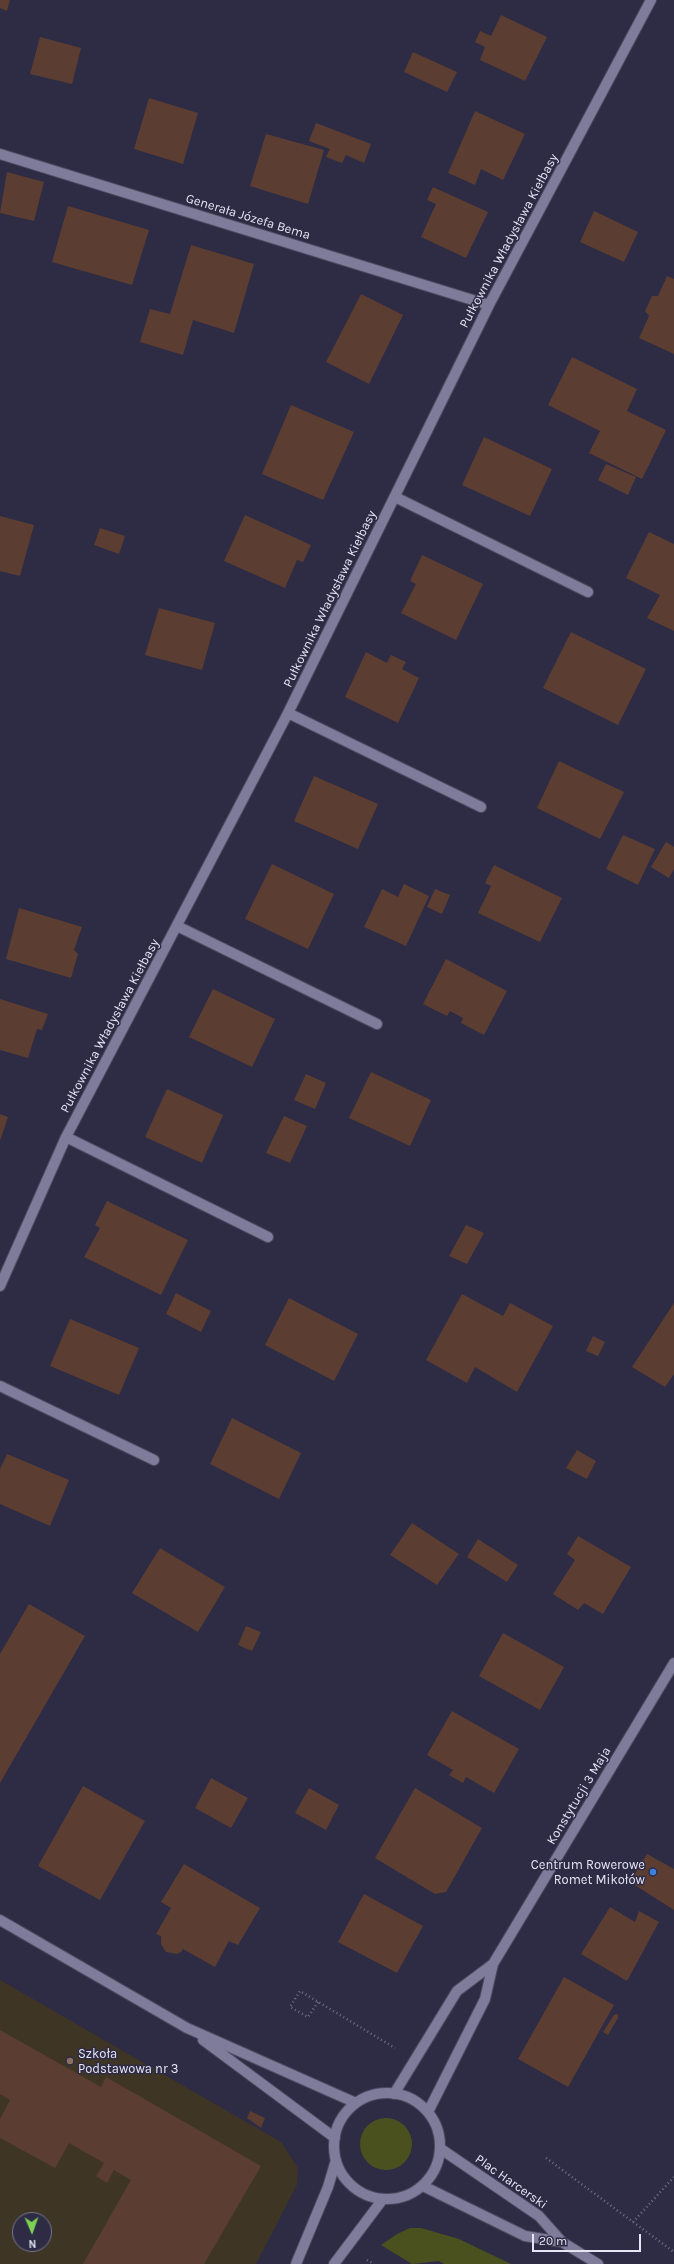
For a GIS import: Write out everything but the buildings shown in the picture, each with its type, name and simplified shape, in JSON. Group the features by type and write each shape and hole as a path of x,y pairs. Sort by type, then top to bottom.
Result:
{"street":[{"name":"Pułkownika Władysława Kiełbasy","path":"0,1286 66,1137 288,713 488,305 651,0"},
{"name":"Generała Józefa Bema","path":"0,154 488,305"},
{"path":"395,497 588,592"},
{"path":"288,713 481,807"},
{"path":"177,926 377,1024"},
{"path":"66,1137 268,1237"},
{"path":"0,1386 154,1460"},
{"name":"Konstytucji 3 Maja","path":"428,2112 485,1999 493,1964 674,1662"},
{"path":"0,1920 187,2028 356,2103"},
{"name":"Konstytucji 3 Maja","path":"394,2094 457,1991 493,1964"},
{"path":"187,2028 335,2138"},
{"path":"296,2264 328,2187 336,2160 335,2138 342,2118 356,2103 374,2095 394,2094 413,2100 428,2112 438,2129 441,2149 436,2168 424,2186 405,2197 383,2199 362,2193 345,2179 336,2160"},
{"name":"Plac Harcerski","path":"441,2149 539,2216 562,2242 598,2264"},
{"name":"Plac Harcerski","path":"424,2186 525,2236 562,2242"},
{"path":"334,2264 383,2199"}],"path":[{"path":"318,2002 308,2017 290,2007 300,1991 398,2050"},
{"path":"546,2158 674,2252"},
{"path":"633,2222 674,2177"}],"shaded area":[{"name":"Szkoła Podstawowa nr 3","path":"0,1980 281,2142 298,2168 297,2185 256,2264 0,2264"}],"green space":[{"path":"386,2118 396,2120 404,2126 410,2134 412,2144 410,2154 404,2162 396,2168 386,2170 376,2168 368,2162 362,2154 360,2144 362,2134 368,2126 376,2120"},
{"path":"410,2228 421,2228 459,2239 511,2264 444,2264 439,2261 412,2264 381,2245 397,2234"}],"place":[{"name":"Centrum Rowerowe Romet Mikołów","path":"653,1872"},
{"name":"Szkoła Podstawowa nr 3","path":"70,2061"}]}
